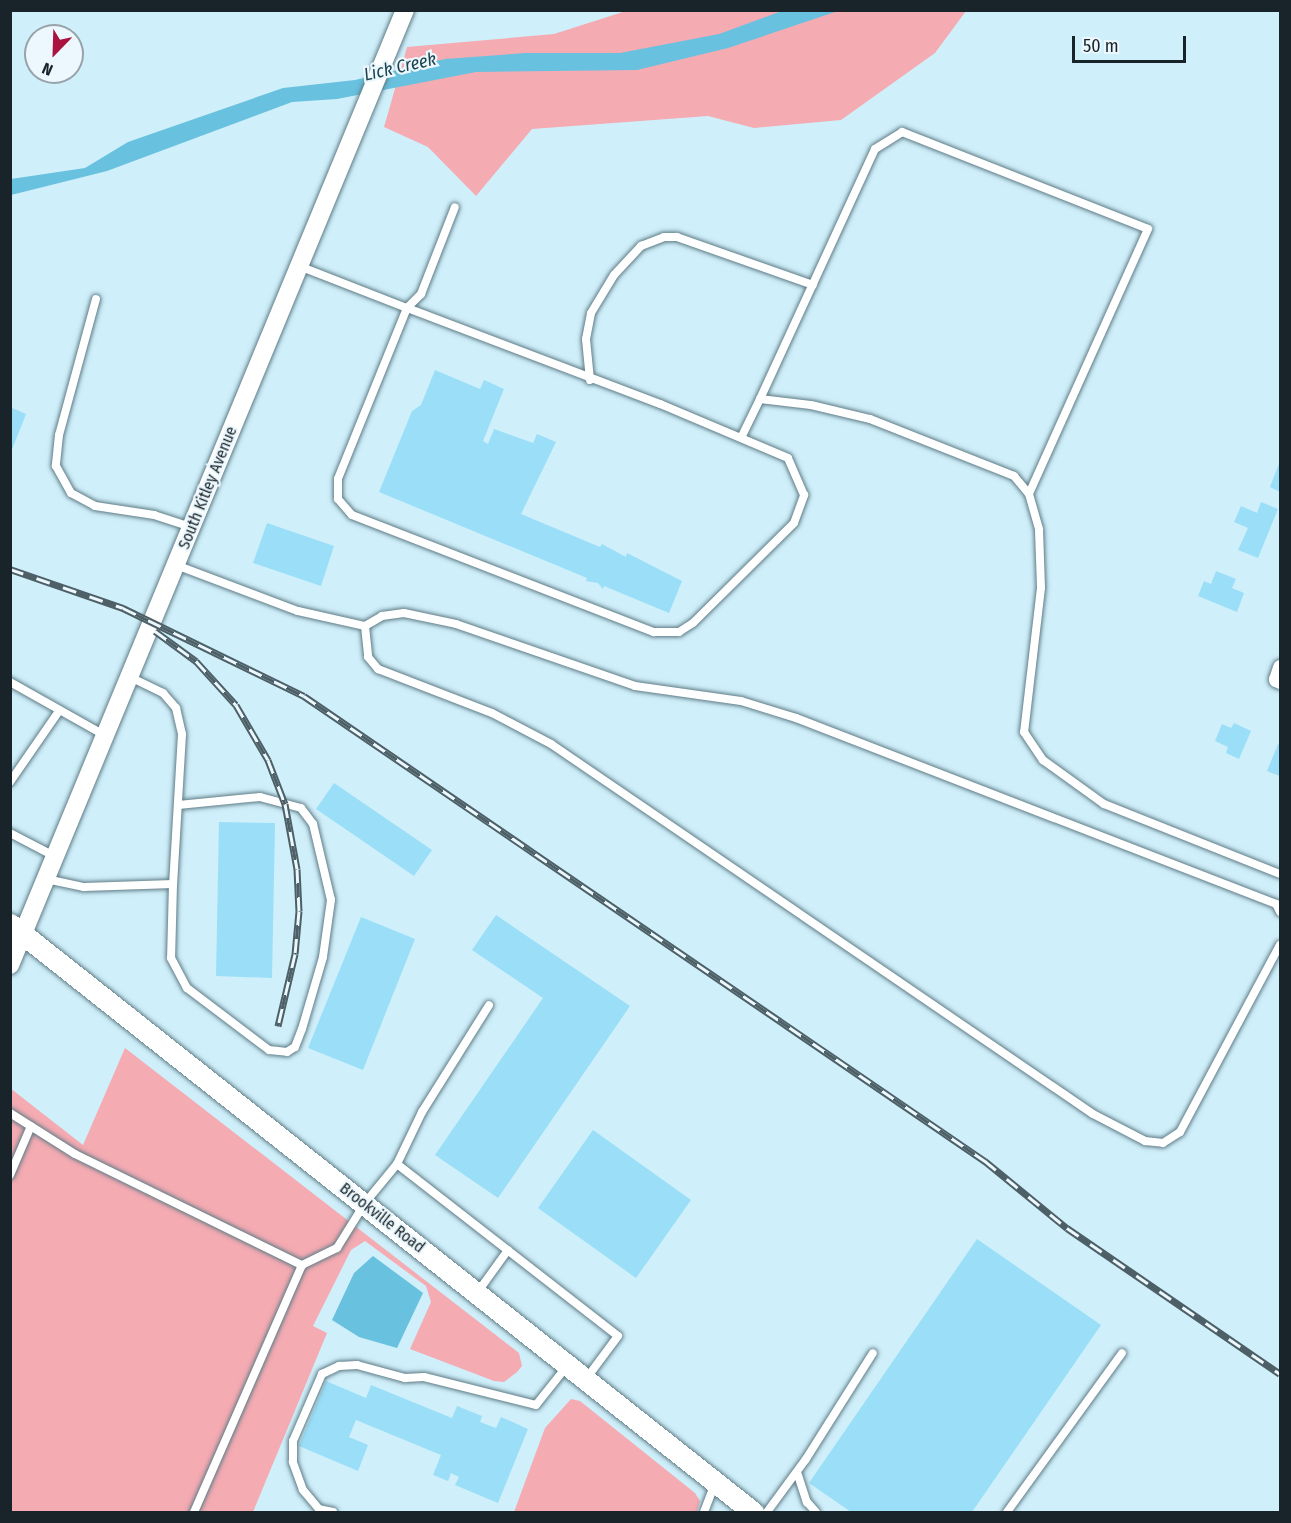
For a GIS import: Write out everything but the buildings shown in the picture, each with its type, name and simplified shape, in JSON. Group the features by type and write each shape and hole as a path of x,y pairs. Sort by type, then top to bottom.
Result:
{"main road":[{"name":"Brookville Road","path":"17,929 586,1379 716,1483 734,1502 753,1512"}],"street":[{"name":"South Kitley Avenue","path":"10,965 17,929 46,879 56,856 405,10"}],"lane":[{"path":"741,438 875,149 902,132 1148,229 1029,494"},
{"path":"299,266 407,308 590,380 741,438 788,458 804,495 794,523 693,623 679,633 654,632 378,527 352,515 338,499 338,479 407,308 421,294 455,207"},
{"path":"590,380 586,339 591,313 614,275 649,243 664,237 677,237 813,285"},
{"path":"96,299 59,435 56,466 71,493 95,506 154,515 191,527"},
{"path":"760,399 811,405 870,420 1014,476 1029,494 1039,530 1041,588 1024,732 1043,760 1104,804 1281,874"},
{"path":"176,565 298,611 365,626 382,616 404,613 424,617 456,624 635,686 741,701 774,711 1276,904 1281,912"},
{"path":"365,626 368,657 378,669 492,713 551,744 1093,1114 1145,1141 1163,1143 1180,1132 1281,945"},
{"path":"130,677 163,693 176,708 182,734 173,884 171,958 187,988 268,1050 287,1052 295,1047 323,957 332,900 314,824 301,808 260,797 178,805"},
{"path":"10,682 105,736"},
{"path":"10,782 59,711"},
{"path":"10,833 56,856"},
{"path":"46,879 84,887 173,884"},
{"path":"194,1512 302,1265 337,1248 365,1203 397,1164 422,1112 489,1005"},
{"path":"10,1113 75,1154 302,1265"},
{"path":"10,1176 31,1126"},
{"path":"397,1164 618,1336 586,1379"},
{"path":"477,1293 508,1250"},
{"path":"767,1512 796,1472 873,1353"},
{"path":"1006,1512 1122,1353"},
{"path":"333,1512 320,1509 303,1490 292,1462 293,1442 322,1374 339,1366 357,1365 405,1378 424,1377 536,1405 568,1365"},
{"path":"796,1472 807,1502 816,1512"},
{"path":"704,1512 716,1483"}],"shaded area":[{"path":"626,11 966,11 935,53 841,120 754,128 708,116 532,129 476,196 428,147 384,127 407,47 554,34"},
{"path":"125,1048 519,1353 522,1366 504,1382 494,1381 410,1349 431,1302 426,1286 365,1241 351,1250 313,1326 327,1333 253,1512 11,1512 10,1088 83,1145"},
{"path":"571,1399 580,1401 695,1493 700,1501 697,1512 514,1512 545,1428"}],"water":[{"name":"Lick Creek","path":"782,11 838,11 728,48 637,70 476,72 337,99 292,102 107,171 11,195 11,179 85,168 128,142 283,88 355,80 445,59 525,53 620,53 719,34"},
{"path":"373,1256 423,1293 397,1348 359,1337 332,1320 354,1273"}],"railway":[{"path":"10,569 123,608 304,696 985,1161 1067,1228 1280,1374"},
{"path":"155,631 196,661 236,705 268,760 285,804 297,869 299,911 295,954 278,1026"}]}
